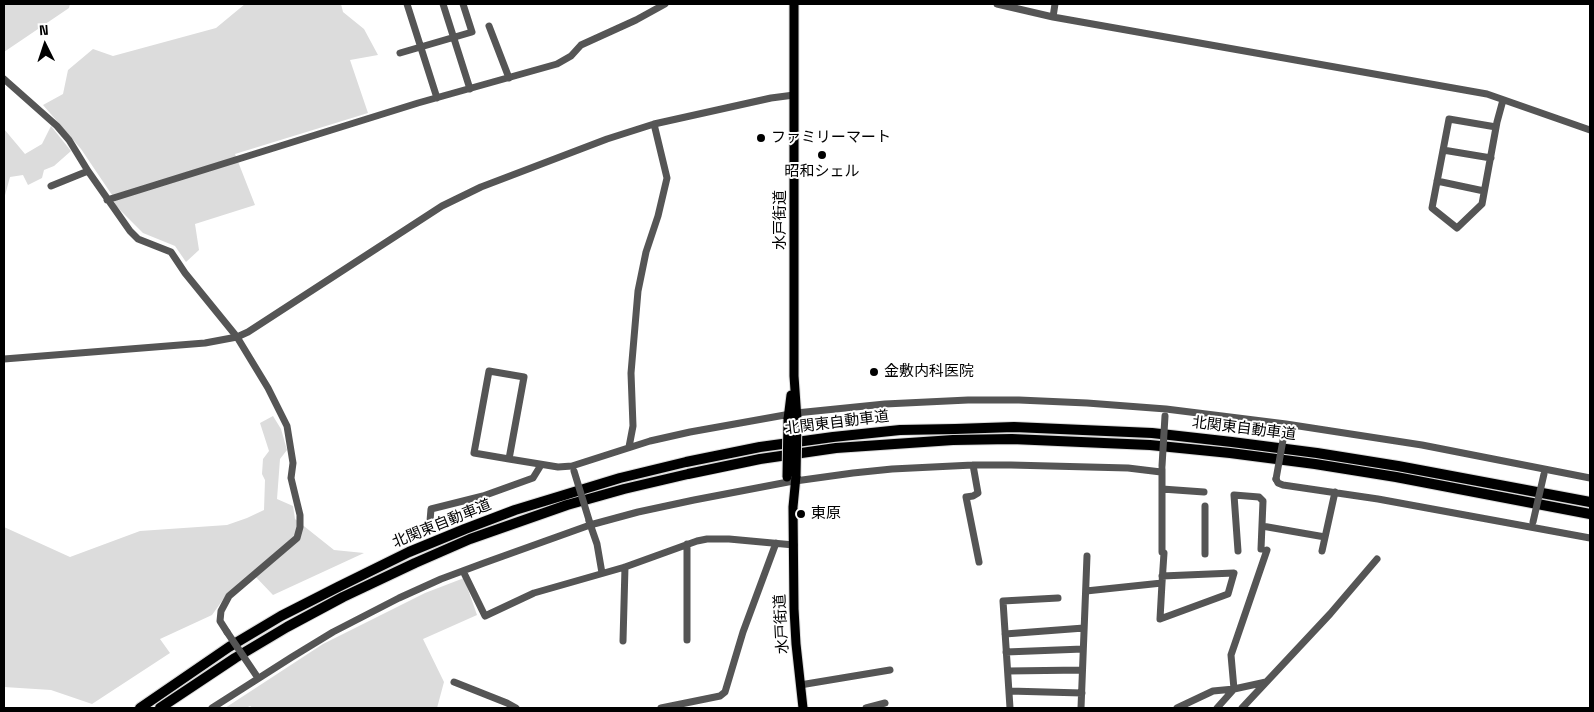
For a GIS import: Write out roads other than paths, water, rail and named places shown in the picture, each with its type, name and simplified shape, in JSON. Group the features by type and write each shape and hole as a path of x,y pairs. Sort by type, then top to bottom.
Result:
{"highway":[{"name":"北関東自動車道","path":"140,708 229,647 281,616 409,552 515,510 620,478 760,447 891,431 955,428 1014,427 1152,434 1326,454 1590,502"},
{"name":"北関東自動車道","path":"160,708 235,658 288,626 352,593 470,539 567,505 624,489 760,459 836,448 954,440 1012,439 1150,445 1315,464 1590,514"}],"main road":[{"name":"水戸街道","path":"794,4 794,376 792,479 794,609 803,708"}],"street":[{"path":"407,4 437,98"},
{"path":"443,4 470,89"},
{"path":"400,53 472,32 463,4"},
{"path":"107,200 437,98 557,64 571,56 582,45 636,20 665,4"},
{"path":"997,4 1053,17 1480,93 1590,130"},
{"path":"1053,17 1055,4"},
{"path":"490,26 509,78"},
{"path":"4,79 57,126 69,140 107,200 130,231 138,239 171,252 185,273 236,337 268,388 287,426 293,463 291,478 300,515 297,538 229,596 221,611 220,621 257,677"},
{"path":"4,359 205,343 236,337 248,332 442,206 462,195 608,139 654,124 771,98 794,95"},
{"path":"1496,127 1449,119 1432,208 1458,228 1482,204 1496,127 1503,100"},
{"path":"629,447 633,426 631,373 638,291 646,252 658,216 667,178 654,124"},
{"path":"1443,150 1490,158"},
{"path":"51,186 88,171"},
{"path":"1437,181 1484,191"},
{"path":"510,460 524,377 489,371 474,452 510,460 558,467 573,468 629,447 690,432 885,404 968,400 1060,402 1165,412 1285,427 1422,445 1545,472 1590,478"},
{"path":"1086,591 1162,579 1234,573 1228,594 1160,619 1162,579 1163,552 1162,469 1165,412"},
{"path":"1285,427 1276,479 1278,483 1283,485 1533,524 1590,538"},
{"path":"430,521 431,508 483,496 533,478 541,465"},
{"path":"212,708 257,677 334,632 399,598 463,571 590,523 792,479 882,470 973,465 1162,469"},
{"path":"973,465 978,493 966,497 979,562"},
{"path":"573,468 597,544 602,573"},
{"path":"1533,524 1545,472"},
{"path":"1162,490 1204,492"},
{"path":"1322,551 1335,492"},
{"path":"1217,708 1234,689 1231,656 1264,550 1262,526 1263,501 1259,497 1234,495 1238,551"},
{"path":"1205,506 1205,554"},
{"path":"1262,526 1326,537"},
{"path":"463,571 485,616 534,593 626,567 687,544 707,539 794,545"},
{"path":"661,708 720,696 725,692 743,632 776,543"},
{"path":"687,544 687,640"},
{"path":"1081,708 1087,556"},
{"path":"1242,708 1304,643 1377,560"},
{"path":"623,641 626,567"},
{"path":"1010,708 1003,602 1058,598"},
{"path":"1005,634 1084,628"},
{"path":"1006,652 1083,649"},
{"path":"800,685 890,670"},
{"path":"1008,671 1082,670"},
{"path":"454,682 516,708"},
{"path":"1177,708 1213,691 1234,689 1266,682"},
{"path":"1009,691 1082,693"},
{"path":"866,708 885,703"}],"place":[{"name":"ファミリーマート","path":"761,138"},
{"name":"昭和シェル","path":"822,155"},
{"name":"金敷内科医院","path":"874,372"},
{"name":"東原","path":"801,514"}]}
